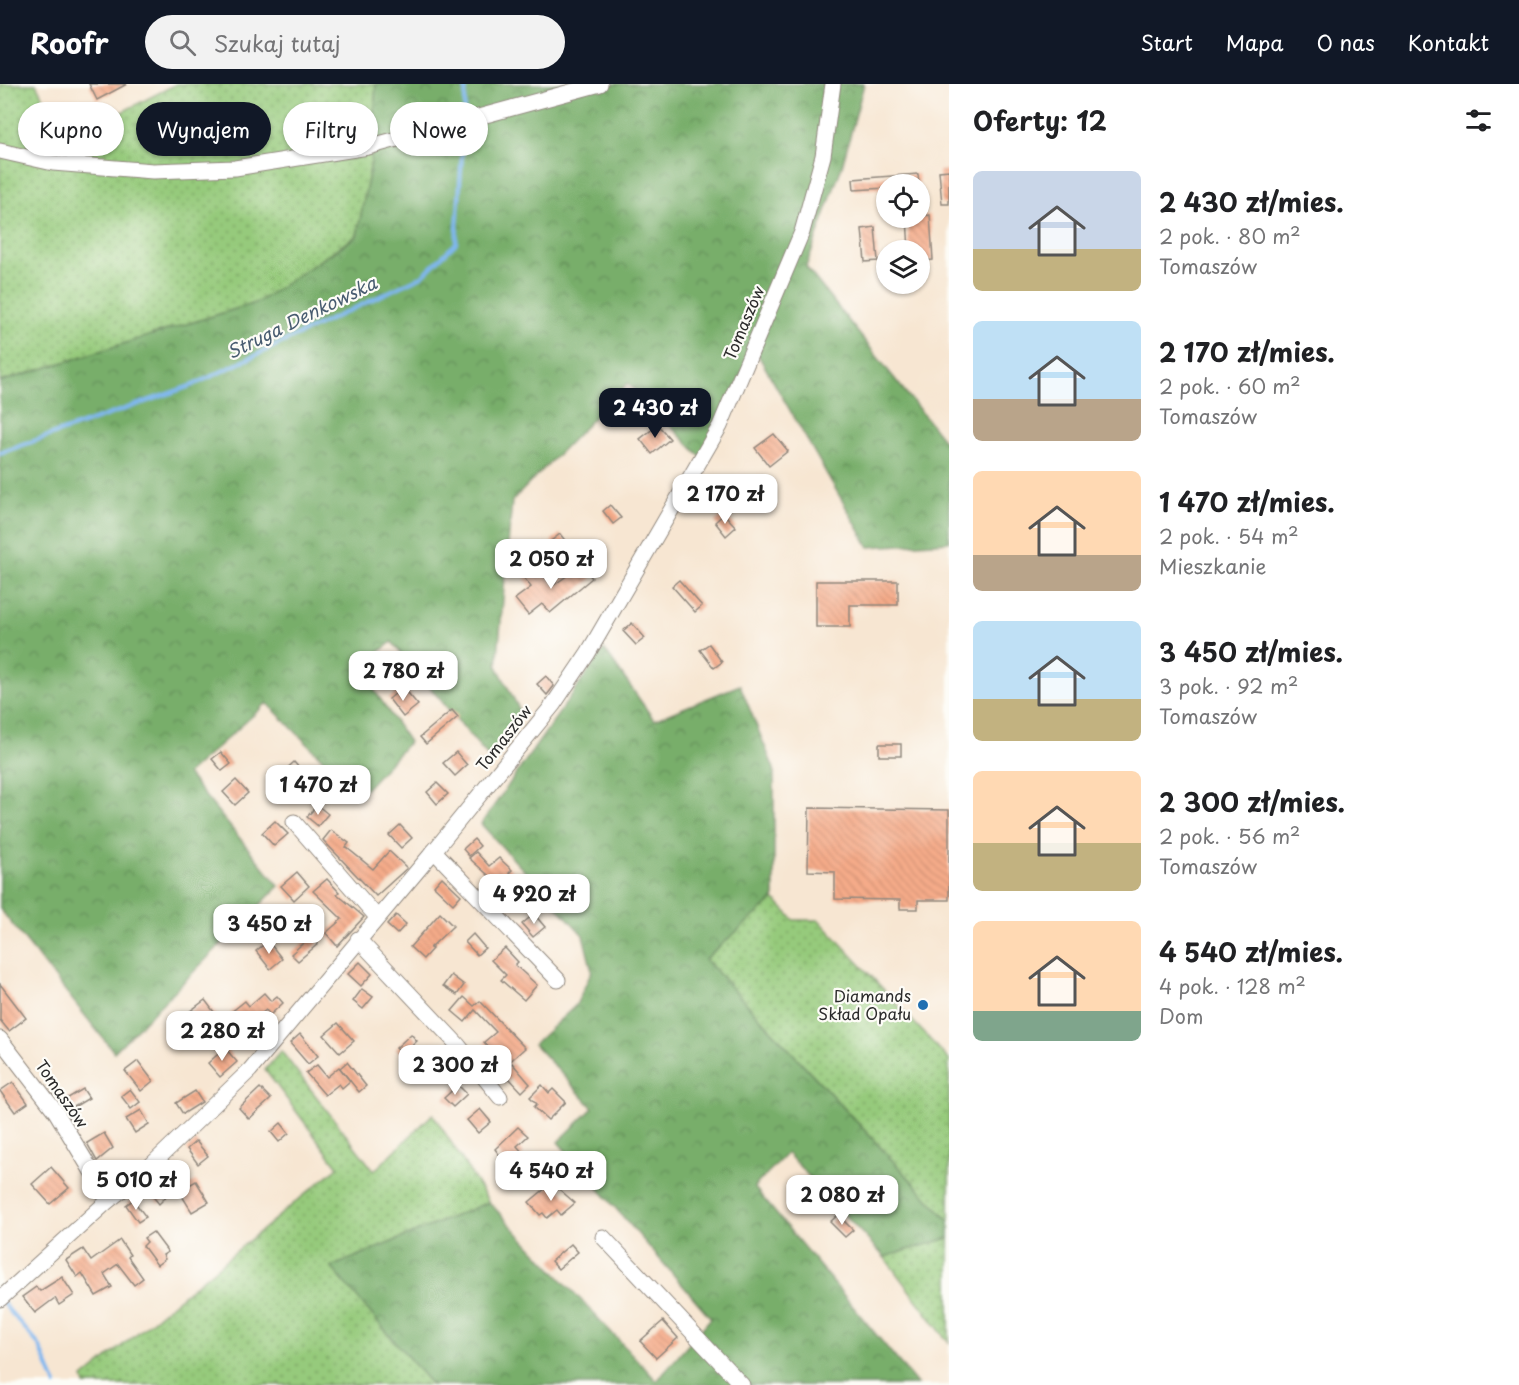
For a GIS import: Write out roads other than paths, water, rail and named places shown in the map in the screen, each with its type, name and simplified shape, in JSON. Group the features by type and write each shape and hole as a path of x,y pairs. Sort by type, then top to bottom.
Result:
{"street":[{"path":"0,151 53,163 153,171 235,168 368,147 600,84"},
{"name":"Tomaszów","path":"0,1039 56,1112 109,1200 141,1175 250,1070 553,705 588,653 720,426 802,232 823,156 833,84"},
{"path":"294,822 377,917"},
{"path":"434,851 558,980"},
{"path":"358,939 458,1045 500,1097"},
{"path":"5,1295 109,1200"},
{"path":"603,1236 742,1385"}],"waterway":[{"name":"Struga Denkowska","path":"465,102 466,84"},
{"name":"Struga Denkowska","path":"0,453 193,385 422,276 456,243 462,156"},
{"name":"Struga Denkowska","path":"1,1301 39,1345 56,1385"}],"place":[{"name":"Diamands Skład Opału","path":"923,1005"}]}
